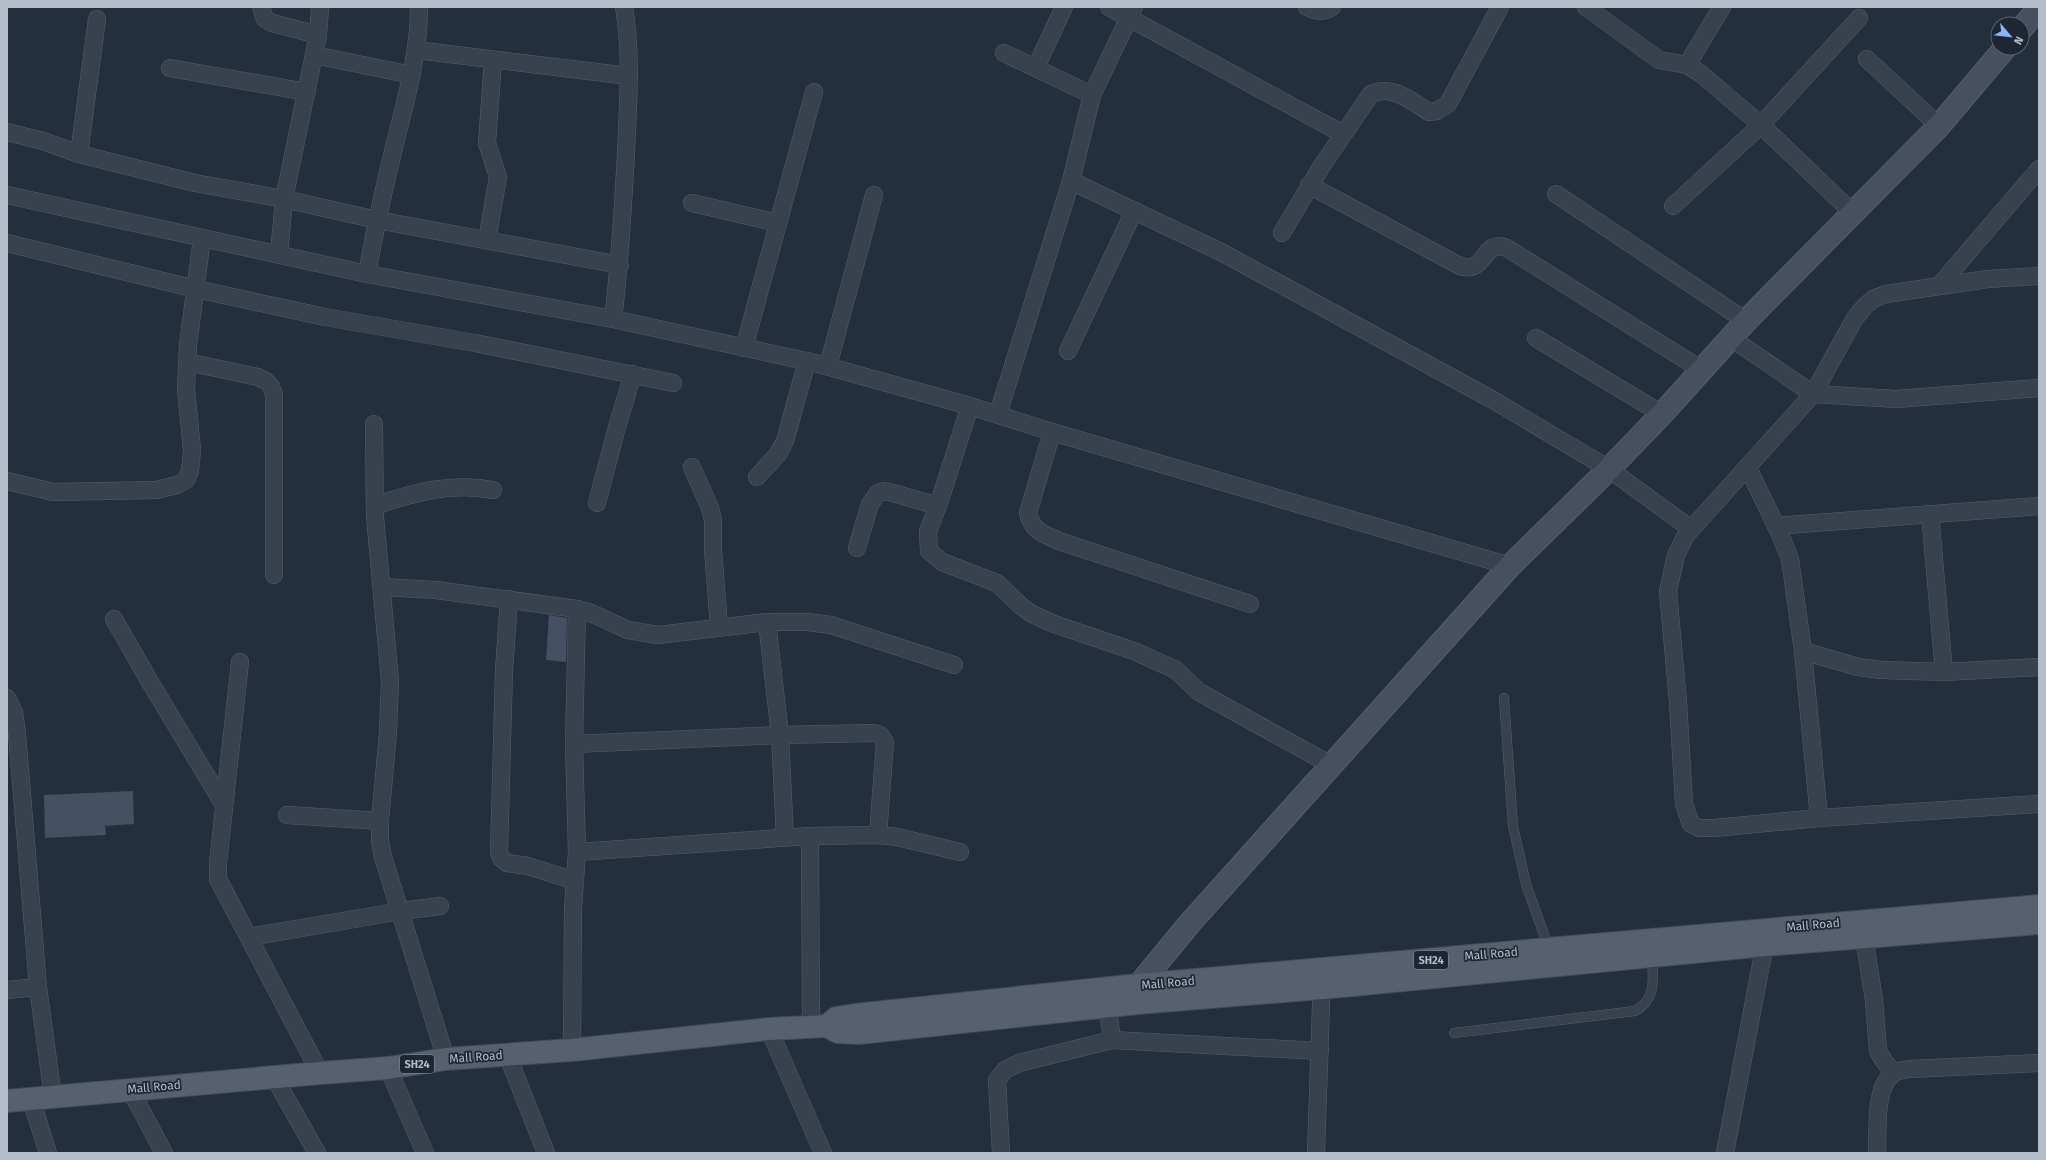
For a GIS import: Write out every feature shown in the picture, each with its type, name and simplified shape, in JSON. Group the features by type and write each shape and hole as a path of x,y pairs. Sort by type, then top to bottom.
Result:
{"main road":[{"path":"2030,19 2039,8"},
{"path":"1138,985 1190,923 1510,566 1609,469 1662,414 1746,321 1939,126 1998,56"},
{"name":"Mall Road","path":"7,1101 130,1089 388,1068 446,1059 572,1050 769,1029 819,1026 836,1018 855,1015 1112,1000 1322,979 1652,956 1766,937 2039,906"},
{"name":"Mall Road","path":"1112,1000 1138,985 1322,979 1550,949 1766,937 1864,937 2039,923"}],"street":[{"path":"261,7 265,19 272,23 318,35"},
{"path":"279,254 284,199 318,35 320,7"},
{"path":"367,274 377,220 412,75 416,50 419,7"},
{"path":"613,319 620,265 629,76 627,25 624,7"},
{"path":"1036,67 1064,7"},
{"path":"1109,7 1132,12 1343,134"},
{"path":"1307,7 1315,11 1323,11 1332,7"},
{"path":"1282,232 1309,186 1370,94 1378,90 1387,90 1396,93 1429,112 1444,108 1448,104 1500,7"},
{"path":"1586,7 1659,60 1687,66 1700,73 1761,125 1853,213"},
{"path":"1687,66 1722,7"},
{"path":"998,414 1071,181 1092,95 1132,12"},
{"path":"1673,206 1761,125 1859,18"},
{"path":"80,154 97,19"},
{"path":"416,50 629,76"},
{"path":"1004,53 1092,95"},
{"path":"314,55 412,75"},
{"path":"1867,59 1939,126"},
{"path":"487,240 498,177 487,143 493,60"},
{"path":"170,68 307,92"},
{"path":"744,348 814,92"},
{"path":"7,132 43,141 80,154 195,183 284,199 377,220 620,265"},
{"path":"1938,286 2034,183 2039,170"},
{"path":"1071,181 1223,253 1493,400 1609,469 1691,529"},
{"path":"1309,186 1460,266 1469,268 1476,267 1489,250 1502,246 1507,248 1702,370"},
{"path":"1556,194 1746,321"},
{"path":"7,195 367,274 613,319 828,366 998,414 1052,432 1510,566"},
{"path":"828,366 874,195"},
{"path":"692,202 778,223"},
{"path":"1068,350 1134,210"},
{"path":"7,481 53,492 156,490 177,485 186,480 190,471 192,450 186,389 187,362 202,238"},
{"path":"7,243 196,289 325,317 475,343 673,383"},
{"path":"2039,276 1988,279 1886,294 1873,299 1855,318 1814,394 1686,535 1676,555 1668,591 1678,702 1684,804 1691,824 1699,828 1714,828 1819,818 2039,804"},
{"path":"1536,338 1662,414"},
{"path":"1731,338 1814,394 1896,399 2039,388"},
{"path":"757,477 778,454 785,441 807,361"},
{"path":"187,362 258,377 272,386 274,395 275,422 274,575"},
{"path":"597,503 633,374"},
{"path":"970,406 938,506 928,531 929,550 934,557 942,562 997,583 1021,606 1048,622 1134,651 1176,670 1199,692 1331,765"},
{"path":"374,424 376,506 390,681 388,732 380,821 380,841 383,857 446,1059"},
{"path":"1052,432 1028,513 1030,524 1040,532 1060,541 1250,604"},
{"path":"692,467 710,508 719,626"},
{"path":"1748,468 1790,559 1803,651 1819,818"},
{"path":"376,506 425,490 476,487 494,490"},
{"path":"857,548 870,504 878,493 884,491 938,506"},
{"path":"1776,526 2039,506"},
{"path":"1930,514 1944,672"},
{"path":"382,587 436,590 577,609 591,613 628,630 658,635 719,626 767,622 808,622 831,625 954,666"},
{"path":"509,599 503,685 499,852 501,858 507,863 528,866 575,881"},
{"path":"572,1050 575,881 577,852 574,744 577,609"},
{"path":"114,619 224,805"},
{"path":"767,622 780,734 785,838"},
{"path":"1803,651 1858,667 1881,670 1944,672 2039,667"},
{"path":"240,662 218,863 218,878 320,1073"},
{"path":"9,708 38,987 53,1097"},
{"path":"574,744 780,734 874,732 883,738 885,742 878,835"},
{"path":"288,815 380,821"},
{"path":"577,852 810,836 878,835 897,837 960,852"},
{"path":"810,836 819,1026"},
{"path":"249,937 401,911 440,906"},
{"path":"1725,1153 1766,937"},
{"path":"1864,937 1874,1000 1878,1051 1894,1073"},
{"path":"1316,1153 1322,979"},
{"path":"7,990 38,987"},
{"path":"1112,1000 1112,1040"},
{"path":"769,1029 823,1153"},
{"path":"1001,1153 997,1080 1005,1070 1019,1063 1112,1040 1320,1052"},
{"path":"507,1054 546,1153"},
{"path":"1877,1153 1879,1104 1884,1084 1894,1073 1910,1069 2039,1063"},
{"path":"388,1068 425,1153"},
{"path":"274,1077 317,1153"},
{"path":"130,1089 164,1153"},
{"path":"30,1099 48,1153"}],"lane":[{"path":"1504,698 1513,826 1526,884 1550,949"},
{"path":"1454,1033 1635,1011 1644,1007 1650,999 1652,988 1652,956"}],"building":[{"path":"549,615 567,618 566,662 546,660"},
{"path":"133,791 134,824 105,826 106,835 45,838 44,795"}]}
